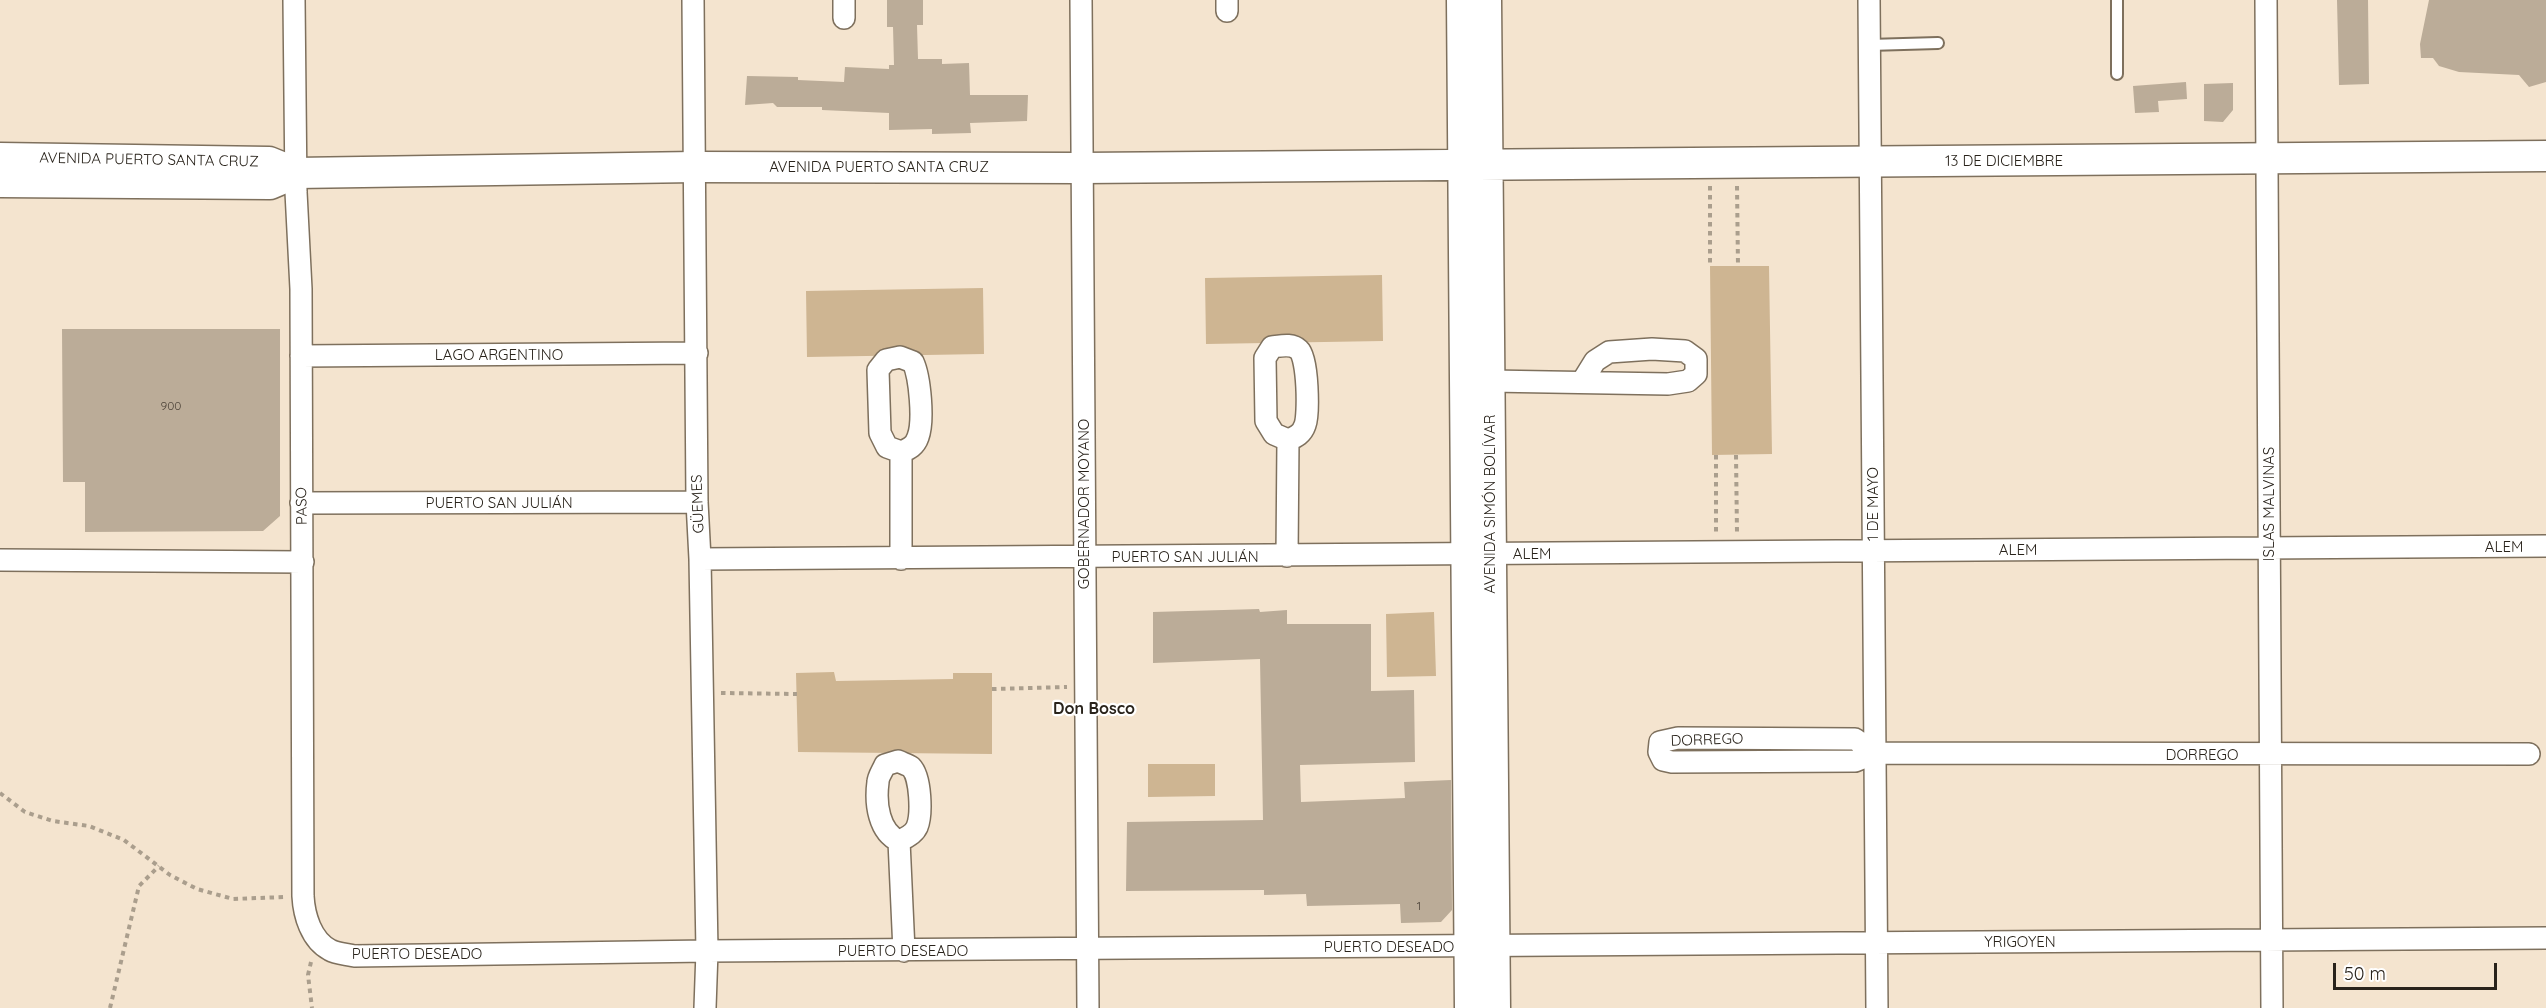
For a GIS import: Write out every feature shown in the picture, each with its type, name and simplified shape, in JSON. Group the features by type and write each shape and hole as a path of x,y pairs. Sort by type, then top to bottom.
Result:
{"street":[{"name":"PASO","path":"294,0 301,356 303,896 304,913 317,939"},
{"name":"GÜEMES","path":"693,0 697,502 707,951 705,1008"},
{"name":"GOBERNADOR MOYANO","path":"1081,0 1088,1008"},
{"name":"AVENIDA SIMÓN BOLÍVAR","path":"1462,0 1490,381 1478,554"},
{"name":"AVENIDA SIMÓN BOLÍVAR","path":"1486,0 1475,165 1478,554 1482,946 1495,1008"},
{"name":"1 DE MAYO","path":"1869,0 1876,1008"},
{"name":"ISLAS MALVINAS","path":"2266,0 2272,1008"},
{"name":"13 DE DICIEMBRE","path":"1475,165 2546,156"},
{"name":"AVENIDA PUERTO SANTA CRUZ","path":"0,158 269,162 296,173"},
{"name":"AVENIDA PUERTO SANTA CRUZ","path":"0,182 270,184 296,173 695,167 1082,168 1475,165"},
{"name":"LAGO ARGENTINO","path":"301,356 697,353"},
{"path":"1490,381 1582,382"},
{"path":"1287,556 1288,440"},
{"path":"901,452 901,559"},
{"name":"PUERTO SAN JULIÁN","path":"302,503 697,502"},
{"name":"ALEM","path":"1478,554 2546,546"},
{"name":"PUERTO SAN JULIÁN","path":"700,560 1478,554"},
{"path":"0,560 303,562"},
{"name":"DORREGO","path":"1875,753 1855,739 1831,738 1678,738 1660,742 1659,752 1663,760 1672,762 1855,761 1875,753 2529,754"},
{"path":"899,841 904,951"},
{"name":"YRIGOYEN","path":"1482,946 2546,938"},
{"name":"PUERTO DESEADO","path":"317,939 331,950 354,956 707,951 1482,946"},
{"name":"AVENIDA SIMÓN BOLÍVAR","path":"1470,1008 1482,946"}],"lane":[{"path":"2117,0 2117,74"},
{"path":"1869,45 1938,43"}],"path":[{"path":"1710,266 1724,163"},
{"path":"1724,163 1738,266"},
{"path":"1716,455 1716,552"},
{"path":"1736,455 1738,552"},
{"path":"992,689 1085,687"},
{"path":"702,692 797,694"},
{"path":"0,793 25,812 53,821 89,826 124,840 170,875 197,889 233,899 303,896"},
{"path":"110,1008 139,886 159,866"},
{"path":"312,1008 308,975 317,939"}],"shaded area":[{"path":"1710,266 1769,266 1772,454 1712,455"},
{"path":"1382,275 1383,341 1206,344 1205,278"},
{"path":"983,288 984,354 807,357 806,291"},
{"path":"1434,612 1436,676 1387,677 1386,614"},
{"path":"834,672 836,681 953,679 953,673 992,673 992,754 798,752 796,673"},
{"path":"1148,764 1215,764 1215,796 1148,797"}],"building":[{"path":"887,0 923,0 923,25 917,25 918,59 942,59 942,64 969,63 970,95 1028,95 1027,121 970,123 971,133 932,134 932,129 889,130 889,113 822,110 822,107 777,107 773,103 745,105 747,76 798,77 798,80 844,82 845,67 889,69 889,65 894,65 893,27 887,27"},
{"path":"2337,0 2368,0 2369,84 2339,85"},
{"path":"2429,0 2546,0 2546,82 2529,87 2519,75 2459,72 2439,66 2433,58 2421,58 2420,44"},
{"path":"2186,82 2187,99 2158,101 2159,112 2135,113 2133,86"},
{"path":"2233,83 2233,110 2223,122 2204,121 2204,84"},
{"path":"62,329 280,329 280,516 263,531 85,532 85,482 63,482"},
{"path":"1259,609 1260,612 1287,610 1287,624 1371,624 1371,691 1414,690 1415,762 1300,765 1301,802 1405,798 1404,782 1451,780 1452,910 1441,922 1401,923 1400,904 1307,906 1306,894 1264,895 1264,890 1126,891 1127,822 1263,820 1260,659 1153,663 1153,612"}],"district":[{"name":"Don Bosco","path":"1094,709"}]}
